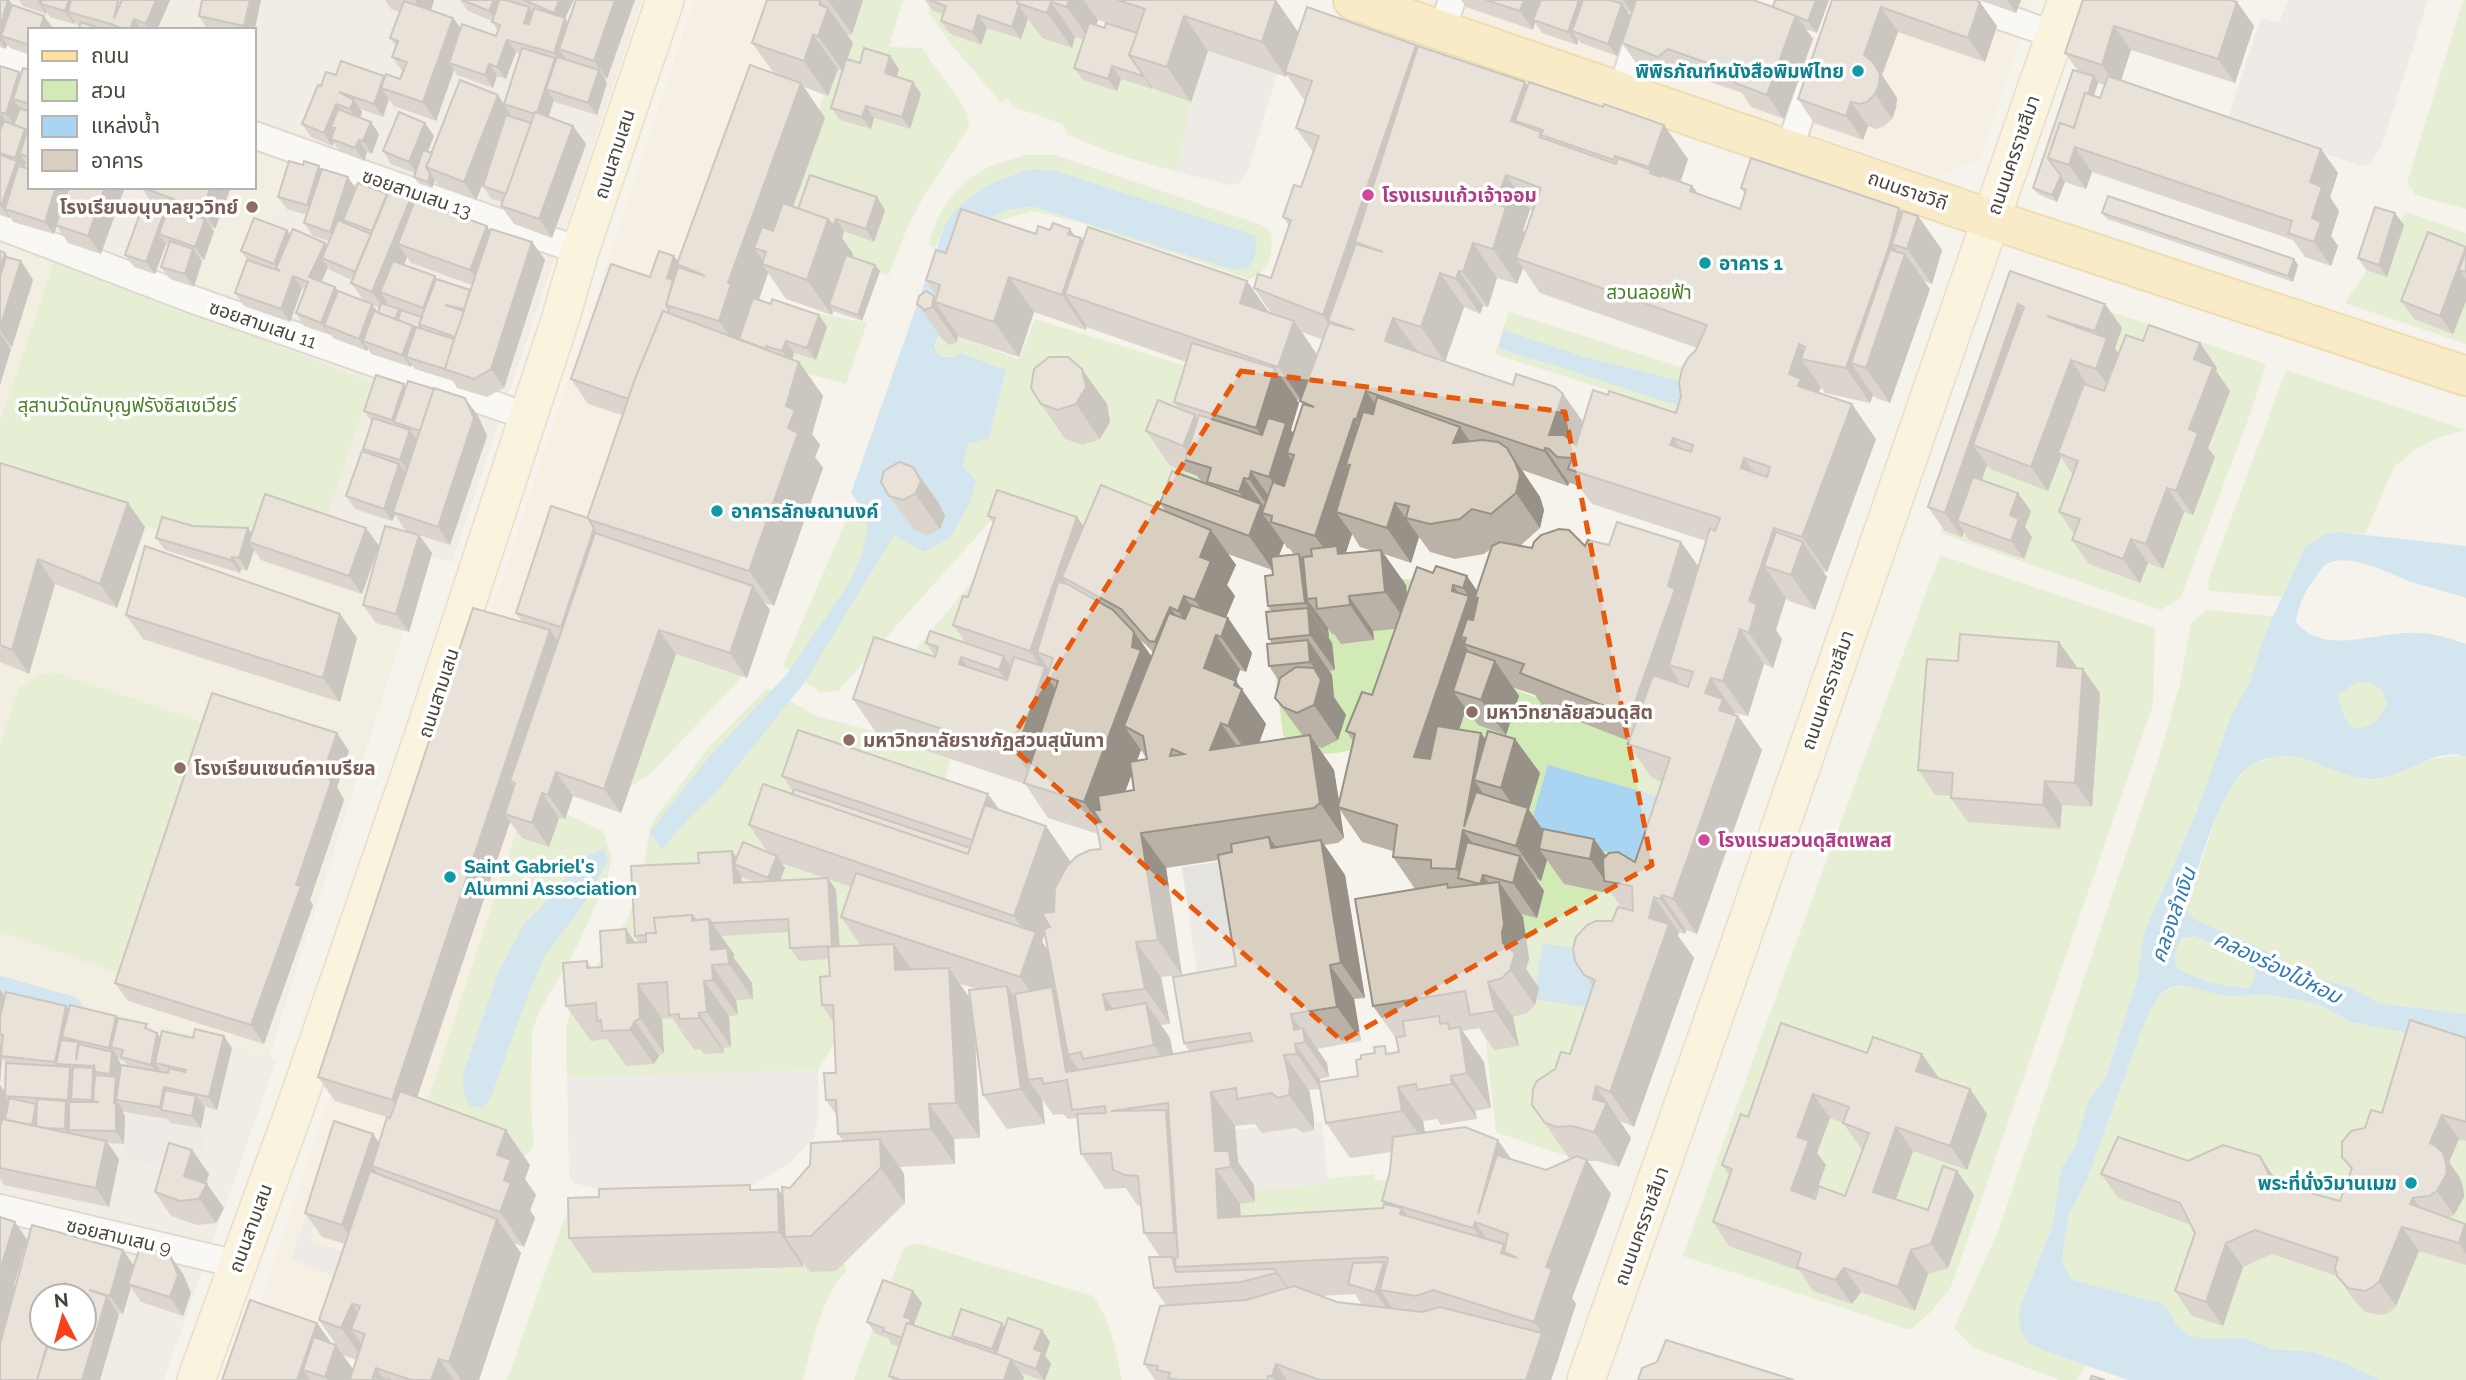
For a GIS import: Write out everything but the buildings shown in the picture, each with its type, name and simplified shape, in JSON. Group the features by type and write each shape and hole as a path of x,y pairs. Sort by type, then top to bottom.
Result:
{"main road":[{"name":"ถนนสามเสน","path":"196,1380 298,1100 424,734 664,0"},
{"name":"ถนนราชวิถี","path":"1353,0 1447,15 1621,92 1990,219 2466,376"},
{"name":"ถนนนครราชสีมา","path":"1586,1380 2067,0"}],"street":[{"path":"1621,92 1651,0"},
{"path":"1954,0 2055,35"},
{"path":"1789,149 1824,50"},
{"path":"0,57 28,65"},
{"name":"ซอยสามเสน 13","path":"256,136 580,251"},
{"name":"ซอยสามเสน 11","path":"0,226 194,300 529,417"},
{"name":"ซอยสามเสน 9","path":"0,1208 237,1264"},
{"path":"34,1246 42,1218"}],"highlighted area":[{"path":"1241,371 1565,412 1652,865 1342,1041 1008,744"}],"shaded area":[{"path":"0,0 642,0 452,562 427,557 325,522 373,383 0,238"},
{"path":"694,0 801,0 349,1331 262,1302"},
{"path":"1416,0 1720,0 1831,42 1848,0 2034,0 1981,158 1939,177"},
{"path":"2288,0 2428,0 2382,145 2371,164 2361,166 2227,120 2261,18 2279,23"},
{"path":"1208,51 1277,74 1249,168 1240,183 1229,185 1177,172 1191,102"},
{"name":"โรงเรียนอนุบาลยุววิทย์","path":"256,152 294,166 269,231 258,227 230,299 196,286 232,189 256,189"},
{"path":"0,238 55,258 0,421"},
{"name":"โรงเรียนเซนต์คาเบรียล","path":"0,477 254,555 271,504 427,557 269,1056 0,980"},
{"path":"1240,859 1261,1001 1202,1010 1182,867"},
{"path":"0,980 269,1056 276,1061 164,1380 0,1380"},
{"path":"818,1070 819,1117 814,1138 791,1162 754,1185 600,1190 573,1183 569,1175 567,1078"},
{"path":"127,1110 207,1126 198,1179 122,1156"},
{"path":"1322,1122 1328,1184 1239,1192 1233,1130"},
{"path":"325,1159 336,1162 310,1240 357,1256 349,1281 291,1260"}],"green space":[{"path":"857,0 903,0 889,47 922,48 966,110 969,127 925,194 908,226 888,276 773,240"},
{"path":"928,0 1019,0 1071,48 1075,37 1091,42 1196,101 1177,172 1109,152 1067,134 1063,124 1013,107 1008,98 1001,103 929,14"},
{"path":"2463,0 2466,0 2466,209 2416,195 2407,183"},
{"path":"1025,155 1055,155 1262,225 1271,232 1269,260 1262,271 1250,279 1081,223 1034,211 978,226 1004,212 1034,207 1234,270 1016,173 989,186 967,202 948,222 935,249 929,245 936,222 954,193 972,177 988,168"},
{"path":"2406,212 2466,233 2466,344 2345,303"},
{"name":"สุสานวัดนักบุญฟรังซิสเซเวียร์","path":"55,258 373,383 325,522 271,504 255,555 125,521 0,477 0,421"},
{"path":"2028,284 2266,364 2251,412 2181,597 2161,610 1940,533"},
{"path":"758,302 867,323 846,384 743,356"},
{"path":"1509,312 1727,382 1713,424 1495,354"},
{"path":"1035,319 1212,374 1181,433 1169,466 1204,480 971,704 898,671 1022,521 995,516 838,691 820,692 783,666 849,514 894,535 963,467 968,444 955,356 941,357 936,352 939,336 962,322 959,337 1019,359"},
{"path":"2286,370 2466,430 2435,439 2415,450 2394,467 2365,534 2329,534 2318,538 2302,554 2282,597 2209,591 2208,581"},
{"path":"1940,555 2155,628 2153,705 1951,1287 1931,1312 1910,1330 1683,1256"},
{"path":"1392,578 1414,580 1355,748 1327,754 1298,752 1283,734 1267,610 1277,596"},
{"path":"2207,610 2273,616 2250,681 2231,716 2197,811 2144,933 2137,980 2106,1077 2088,1102 2075,1146 2061,1169 2052,1227 2020,1306 2048,1352 2086,1365 2076,1380 2060,1380 1974,1348 1954,1328 1999,1229 2159,757 2180,684 2191,623"},
{"path":"676,654 743,676 648,776 630,787"},
{"path":"1472,672 1714,769 1581,1161 1496,1132 1469,895 1441,754"},
{"path":"58,673 217,727 130,977 0,932 0,745 19,688 43,674"},
{"path":"2370,682 2382,690 2387,704 2381,715 2369,726 2351,727 2336,695 2356,683"},
{"path":"767,688 816,716 953,752 939,798 891,891 863,996 818,1070 567,1078 566,1028 573,1001 627,920 641,883 651,823 710,746"},
{"path":"2294,756 2366,780 2382,779 2426,760 2466,756 2466,1014 2378,1003 2353,988 2309,976 2275,955 2194,919 2188,913 2186,906 2218,813 2231,787 2249,766 2272,757"},
{"path":"528,797 603,831 612,857 607,879 578,945 538,1014 532,1033 531,1107 534,1147 520,1161 417,1132"},
{"path":"2195,936 2241,956 2255,970 2254,980 2249,988 2212,982 2177,968 2175,950 2179,942"},
{"path":"2181,985 2226,996 2271,995 2318,1004 2351,1022 2443,1040 2466,1051 2466,1380 2381,1380 2313,1352 2272,1349 2245,1338 2208,1339 2188,1335 2160,1303 2073,1280 2062,1260 2069,1214 2087,1178 2148,1014 2160,996"},
{"path":"1374,1174 1376,1181 1406,1177 1413,1232 1237,1258 1230,1188"},
{"path":"574,1207 842,1258 847,1271 838,1281 824,1307 803,1380 507,1380 563,1222"},
{"path":"917,1243 1093,1296 1109,1326 1122,1380 855,1380 904,1247"}],"water":[{"path":"1033,169 1055,171 1255,235 1255,256 1248,268 1234,270 1034,207 1004,212 978,226 935,345 936,352 942,356 951,357 961,353 1006,370 989,438 968,444 963,467 976,480 970,502 951,537 924,552 894,535 804,683 715,794 662,849 650,832 709,757 787,674 848,585 862,555 867,530 866,514 851,493 945,225 962,204 983,189 1007,177"},
{"path":"1503,330 1585,357 1708,388 1716,416 1498,347"},
{"path":"2339,532 2466,546 2466,598 2414,583 2370,565 2345,560 2334,561 2325,565 2308,588 2300,604 2296,622 2308,633 2337,641 2419,633 2437,635 2466,644 2466,756 2454,754 2430,759 2397,774 2374,779 2355,777 2291,756 2273,757 2255,763 2239,777 2219,810 2186,906 2194,919 2275,955 2309,976 2353,988 2378,1003 2466,1014 2466,1051 2443,1040 2351,1022 2318,1004 2271,995 2226,996 2181,985 2169,988 2161,994 2151,1008 2142,1029 2087,1179 2069,1214 2062,1260 2066,1270 2073,1280 2160,1303 2188,1335 2208,1339 2245,1338 2272,1349 2313,1352 2381,1380 2128,1380 2029,1343 2019,1322 2020,1306 2052,1227 2061,1169 2075,1146 2088,1102 2106,1077 2137,980 2144,933 2197,811 2231,716 2250,681 2265,634 2305,547 2325,534","holes":["2370,682 2382,690 2387,704 2381,715 2369,726 2351,727 2337,695 2356,683","2195,936 2241,956 2255,971 2249,988 2212,982 2177,968 2176,948 2183,938"]},
{"path":"1548,765 1661,797 1643,862 1529,830"},
{"path":"604,849 608,861 581,908 544,957 489,1102 481,1108 470,1106 464,1093 463,1075 498,973 524,924 583,857"},
{"path":"1543,943 1601,953 1592,1008 1534,999"}],"waterway":[{"path":"0,988 70,1008"}],"place":[{"name":"พิพิธภัณฑ์หนังสือพิมพ์ไทย","path":"1858,71"},
{"name":"โรงแรมแก้วเจ้าจอม","path":"1368,195"},
{"name":"โรงเรียนอนุบาลยุววิทย์","path":"252,207"},
{"name":"อาคาร 1","path":"1705,263"},
{"name":"อาคารลักษณานงค์","path":"717,511"},
{"name":"มหาวิทยาลัยสวนดุสิต","path":"1472,712"},
{"name":"มหาวิทยาลัยราชภัฏสวนสุนันทา","path":"849,740"},
{"name":"โรงเรียนเซนต์คาเบรียล","path":"180,768"},
{"name":"โรงแรมสวนดุสิตเพลส","path":"1704,840"},
{"name":"Saint Gabriel's Alumni Association","path":"450,877"},
{"name":"พระที่นั่งวิมานเมฆ","path":"2411,1183"}],"park label":[{"name":"สวนลอยฟ้า","path":"1649,292"}],"water label":[{"name":"คลองลำเงิน","path":"2173,915"},
{"name":"คลองร่องไม้หอม","path":"2278,967"}]}
